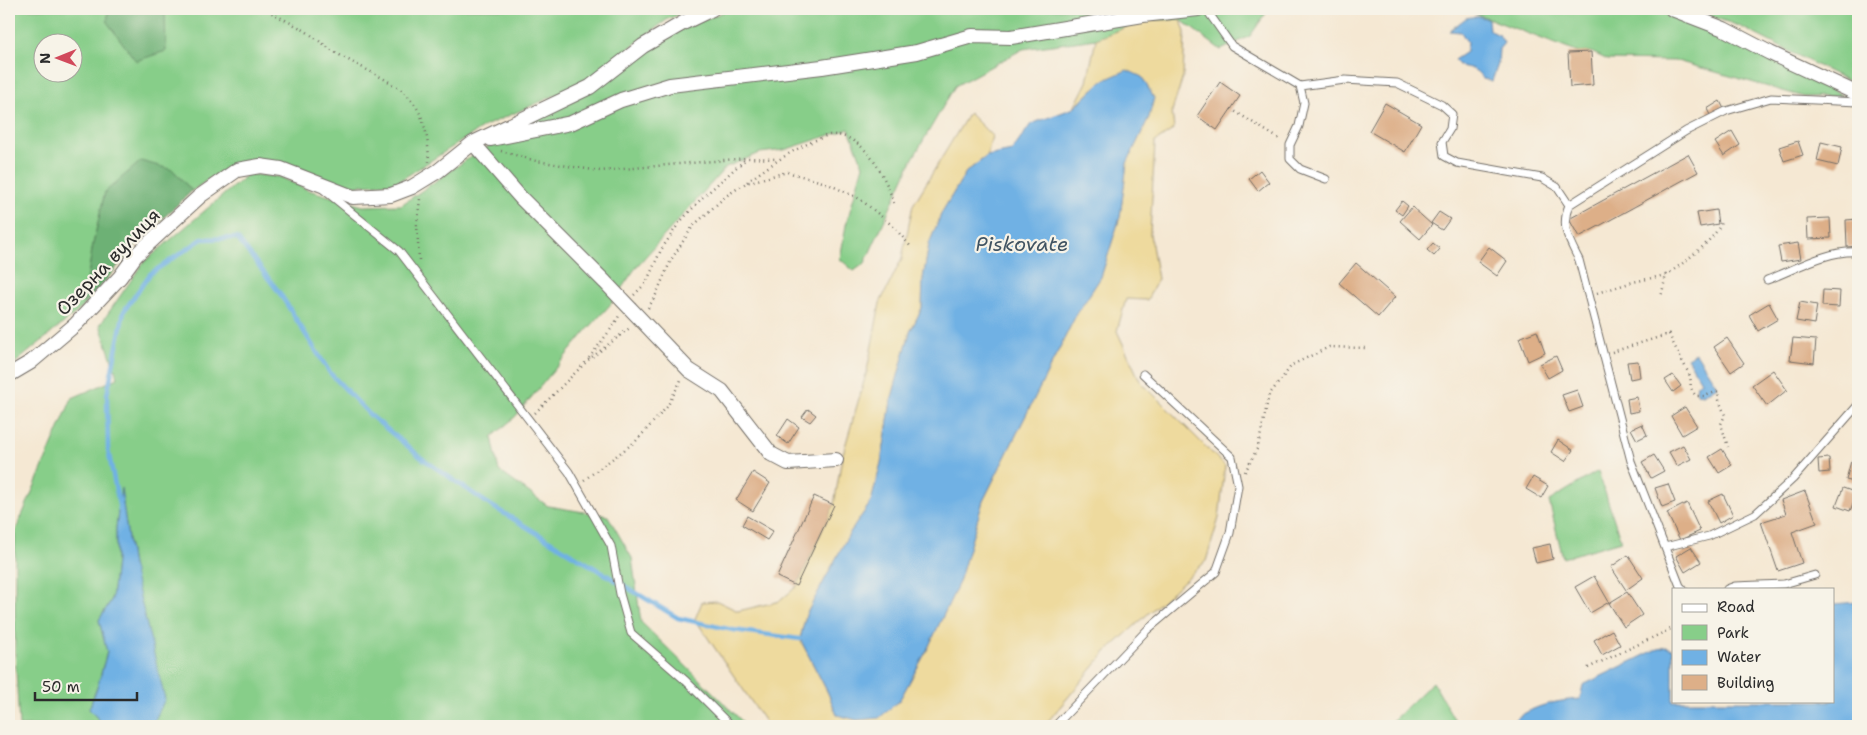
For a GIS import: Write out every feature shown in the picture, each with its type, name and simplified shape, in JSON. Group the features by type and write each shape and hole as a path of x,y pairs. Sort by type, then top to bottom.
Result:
{"street":[{"name":"Озерна вулиця","path":"9,375 31,362 76,324 120,277 136,255 200,196 237,170 260,166 281,169 353,197 391,195 412,187 429,177 473,142 590,87 643,46 712,9"},
{"path":"836,460 788,463 771,454 722,391 689,370 521,198 473,142 571,123 621,100 670,85 822,67 917,52 972,36 1011,37 1143,15 1198,9"},
{"path":"1672,9 1724,29 1770,53 1858,94"}],"lane":[{"path":"1206,9 1232,46 1300,86 1345,80 1397,83 1442,105 1452,114 1450,129 1442,142 1444,156 1457,163 1542,178 1557,187 1569,205"},
{"path":"1300,86 1304,103 1299,126 1290,145 1290,159 1300,169 1326,180"},
{"path":"1682,588 1631,461 1579,260 1566,233 1565,216 1569,205 1686,131 1726,111 1772,98 1858,102"},
{"path":"314,182 400,251 569,472 611,546 620,594 631,633 686,681 731,726"},
{"path":"1767,280 1821,258 1858,252"},
{"path":"1055,726 1147,630 1216,572 1230,534 1238,486 1232,457 1143,374"},
{"path":"1666,547 1709,536 1756,514 1793,479 1858,405"},
{"path":"1730,588 1735,586 1784,584 1815,575"}],"path":[{"path":"270,9 270,12 304,31 338,54 400,88 419,109 428,148 429,177"},
{"path":"1231,109 1290,145"},
{"path":"528,419 587,361 640,320 655,297 671,260 693,226 726,196 778,159 830,135 850,138 864,148 881,172 886,180 894,203"},
{"path":"500,150 536,161 600,170 747,158 778,159"},
{"path":"587,361 614,325 625,303 646,283 661,250 679,223 747,158"},
{"path":"746,183 787,172 826,183 860,199 893,226 912,248"},
{"path":"419,262 417,225 420,197"},
{"path":"1588,296 1633,282 1666,275 1680,267 1717,232 1721,220"},
{"path":"1661,296 1666,275"},
{"path":"1670,328 1670,334 1678,355 1690,377 1690,386 1696,396 1705,396 1718,391 1725,415 1721,424 1728,447"},
{"path":"1604,354 1670,334"},
{"path":"1238,486 1258,448 1269,395 1292,365 1329,347 1368,348"},
{"path":"577,486 636,441 666,407 678,382 689,370"},
{"path":"1588,668 1672,628"}],"green space":[{"path":"9,9 693,9 668,19 583,83 485,126 396,183 346,186 288,164 245,160 216,174 192,191 173,170 105,192 93,244 83,307 9,368"},
{"path":"109,9 165,9 166,51 136,61 107,22"},
{"path":"730,9 1269,9 1250,36 1221,50 1181,20 1144,20 1096,39 1023,49 955,86 912,160 865,263 854,271 840,259 846,225 863,165 849,129 784,150 760,153 726,167 637,266 610,305 515,417 492,437 499,471 548,506 608,516 632,558 641,622 747,726 152,726 155,722 121,491 116,528 116,561 112,599 99,620 107,652 89,709 101,722 110,726 19,726 15,651 15,532 72,398 118,378 100,325 143,263 248,174 280,177 308,190 363,206 401,205 472,156 540,117 671,34"},
{"path":"1464,9 1664,10 1718,33 1843,96 1804,97 1677,61 1608,60 1591,52 1579,53"},
{"path":"1689,9 1858,9 1858,86 1739,26"},
{"path":"141,161 173,170 192,191 141,239 83,307 93,244 105,192"},
{"path":"1598,471 1621,541 1563,558 1549,501"},
{"path":"1433,682 1458,726 1387,726"}],"sand":[{"path":"1144,20 1181,20 1185,32 1183,77 1172,111 1174,129 1155,142 1150,234 1158,279 1147,300 1126,299 1117,331 1140,381 1225,466 1219,518 1206,561 1106,652 1044,726 768,726 695,619 702,602 717,601 738,611 780,601 797,586 834,505 842,457 867,371 880,303 902,258 913,205 969,113 992,136 987,156 966,172 942,212 929,244 923,279 922,308 910,332 891,401 882,459 871,502 849,534 806,615 800,639 828,693 837,715 899,701 927,650 959,582 983,501 1075,317 1101,277 1120,217 1127,163 1149,117 1102,81 1074,108 1087,82 1096,39"}],"water":[{"path":"1478,16 1488,19 1489,30 1499,35 1504,43 1499,49 1498,64 1492,81 1483,79 1476,71 1460,66 1454,60 1466,52 1467,42 1461,32 1449,31 1466,18"},
{"name":"Piskovate","path":"1127,70 1142,77 1154,98 1149,117 1127,163 1120,217 1101,277 1075,317 983,501 959,582 927,650 899,701 879,718 857,720 837,715 828,693 800,639 806,615 849,534 871,502 882,459 891,401 910,332 922,308 923,279 929,244 942,212 966,172 987,156 1012,151 1031,124 1074,108 1102,81"},
{"path":"1696,353 1717,386 1703,395 1698,394 1696,390 1697,384 1701,381 1687,358"},
{"path":"121,488 131,560 165,699 152,726 110,726 101,722 89,709 107,652 99,620 112,599 116,561 116,528"},
{"path":"1858,602 1858,726 1507,726 1523,714 1541,706 1560,701 1580,699 1583,685 1655,650 1666,647 1672,649 1672,702 1834,702 1834,604"}],"building":[{"path":"1591,52 1593,85 1570,87 1568,53"},
{"path":"1220,82 1240,96 1217,130 1197,116"},
{"path":"1720,101 1724,109 1711,117 1707,109"},
{"path":"1385,103 1421,124 1405,152 1369,131"},
{"path":"1732,131 1740,145 1724,156 1715,142"},
{"path":"1798,141 1803,155 1784,161 1779,147"},
{"path":"1821,142 1842,147 1838,166 1817,161"},
{"path":"1688,154 1698,172 1579,237 1569,219"},
{"path":"1260,170 1269,182 1258,191 1249,179"},
{"path":"1402,201 1408,206 1402,215 1395,210"},
{"path":"1412,207 1432,225 1420,239 1400,221"},
{"path":"1716,210 1718,224 1700,227 1697,213"},
{"path":"1439,212 1450,219 1442,230 1431,223"},
{"path":"1830,218 1831,238 1808,239 1807,219"},
{"path":"1858,219 1858,246 1847,247 1846,220"},
{"path":"1433,243 1440,249 1434,256 1427,250"},
{"path":"1798,243 1801,259 1781,262 1778,246"},
{"path":"1489,247 1507,261 1497,276 1478,262"},
{"path":"1356,263 1395,297 1378,317 1339,283"},
{"path":"1823,290 1840,291 1839,307 1822,306"},
{"path":"1800,302 1817,305 1814,324 1796,321"},
{"path":"1769,303 1778,319 1758,331 1749,315"},
{"path":"1537,331 1545,353 1528,361 1519,338"},
{"path":"1727,338 1744,363 1731,372 1714,347"},
{"path":"1793,338 1816,340 1814,363 1790,360"},
{"path":"1556,356 1562,370 1548,378 1540,364"},
{"path":"1638,361 1640,377 1630,379 1627,362"},
{"path":"1773,370 1787,390 1767,406 1752,385"},
{"path":"1673,375 1681,386 1673,392 1665,380"},
{"path":"1577,390 1583,407 1569,412 1562,395"},
{"path":"1637,397 1639,411 1629,413 1627,399"},
{"path":"1685,407 1697,426 1682,435 1671,416"},
{"path":"808,409 816,415 810,422 802,417"},
{"path":"788,419 799,427 788,444 777,436"},
{"path":"1642,424 1647,435 1637,440 1631,429"},
{"path":"1558,440 1573,450 1565,461 1551,452"},
{"path":"1683,445 1691,459 1677,466 1669,452"},
{"path":"1722,449 1732,465 1719,473 1709,457"},
{"path":"1654,455 1664,471 1651,478 1642,462"},
{"path":"1829,458 1830,472 1819,473 1818,459"},
{"path":"1851,461 1858,463 1858,483 1846,480"},
{"path":"753,472 770,483 753,511 736,500"},
{"path":"1533,477 1548,486 1541,498 1526,489"},
{"path":"1668,484 1675,502 1662,507 1655,488"},
{"path":"1843,488 1857,493 1850,511 1836,506"},
{"path":"1805,491 1817,523 1792,532 1802,563 1778,571 1761,522 1786,514 1781,500"},
{"path":"1723,494 1733,515 1719,523 1708,501"},
{"path":"814,496 834,505 796,586 777,577"},
{"path":"1687,503 1700,531 1680,540 1667,513"},
{"path":"747,516 773,531 767,540 742,525"},
{"path":"1550,544 1553,559 1536,563 1532,548"},
{"path":"1691,547 1701,562 1685,572 1676,556"},
{"path":"1628,555 1643,578 1626,590 1611,567"},
{"path":"1594,576 1609,602 1590,613 1575,587"},
{"path":"1627,592 1642,615 1624,627 1609,603"},
{"path":"1612,630 1620,645 1602,655 1594,640"}],"waterway":[{"path":"120,510 108,450 107,395 124,311 150,274 202,239 237,238 279,292 330,373 370,415 423,459 490,505 678,618 733,630 800,639"}]}
